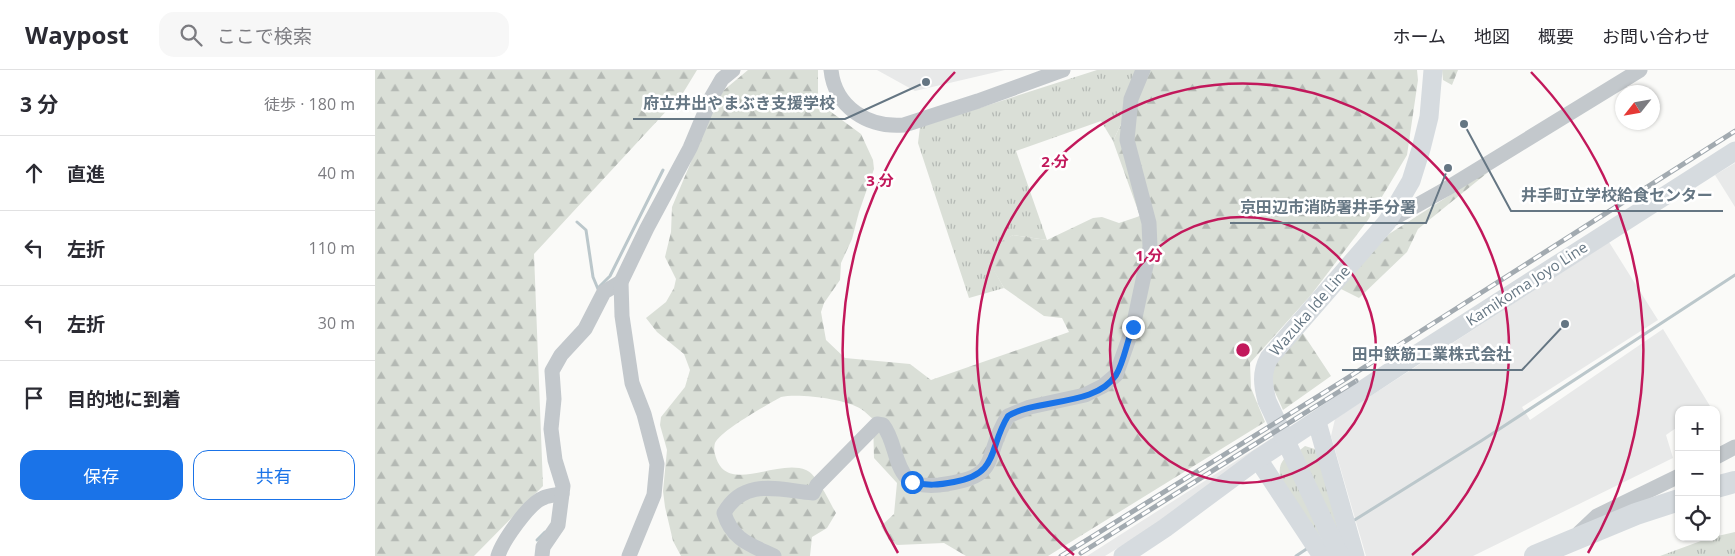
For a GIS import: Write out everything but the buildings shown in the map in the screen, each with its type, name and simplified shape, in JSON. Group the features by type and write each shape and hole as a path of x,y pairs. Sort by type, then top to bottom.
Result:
{"highway":[{"path":"1720,486 1735,482"},
{"path":"1535,556 1571,540 1675,501"}],"main road":[{"name":"Wazuka Ide Line","path":"1340,556 1267,401 1262,383 1264,368 1269,358 1387,222 1411,181 1429,117 1433,70"},
{"name":"Kamikoma Joyo Line","path":"1123,556 1165,528 1257,459 1735,151"},
{"path":"1317,422 1355,556"},
{"path":"1257,459 1322,556"}],"street":[{"path":"629,556 654,495 657,464 644,414 633,383 623,316 621,282 647,228 690,148 711,98 723,79 733,70"},
{"path":"831,70 838,93 849,108 865,119 895,126 978,102 1063,70"},
{"path":"774,556 742,540 729,528 724,513 731,501 741,493 755,488 813,493 817,485 877,424 883,425 889,432 901,469 912,482 928,486 972,479 980,474 989,464 1008,416 1030,407 1085,395 1103,386 1116,375 1133,327 1150,248 1149,223 1127,140 1131,99 1143,70"},
{"path":"1387,222 1446,189 1639,70"},
{"path":"542,556 543,547 558,525 563,494 563,486 555,460 551,429 554,399 551,371 561,354 585,329 603,292 621,282"},
{"path":"1720,455 1735,446"},
{"path":"1571,540 1597,516 1675,478"},
{"path":"498,556 503,543 541,498 563,494"}],"shaded area":[{"path":"877,70 1005,70 915,91"},
{"path":"1735,163 1735,207 1715,175"},
{"path":"1609,242 1658,320 1522,407 1530,420 1663,329 1710,406 1675,406 1675,429 1666,435 1673,458 1473,556 1366,556 1331,436 1335,419"},
{"path":"1275,436 1278,439 1173,514 1105,556 1087,556"}],"green space":[{"path":"375,70 697,70 683,93 534,254 543,486 474,556 375,556"},
{"path":"748,70 818,70 818,94 827,109 861,134 873,160 874,169 852,239 841,263 840,280 824,303 821,312 826,340 845,358 910,364 931,380 1069,332 1062,318 1044,316 1004,288 984,254 990,248 1013,235 1047,240 1093,218 1102,217 1119,223 1140,216 1113,141 1147,70 1417,70 1418,80 1407,155 1368,220 1311,295 1250,363 1251,388 1265,422 1048,556 966,556 944,543 897,545 889,540 881,526 894,514 897,483 874,458 873,419 863,410 845,402 822,398 781,397 726,431 715,443 714,452 721,467 729,473 740,475 753,474 781,468 794,468 806,470 814,477 836,513 827,528 812,537 810,556 681,556 673,541 665,507 663,491 667,450 660,425 661,417 685,387 690,370 684,354 657,332 646,318 666,302 674,288 676,279 665,257 671,232 672,207 715,105 724,90"},
{"path":"1097,70 1147,70 1113,141 1101,121 1016,151 1047,240 1013,235 985,254 1004,288 969,298 918,143 920,127"},
{"path":"1442,70 1458,70 1452,85 1443,80"},
{"path":"1497,165 1418,229 1407,252 1359,298 1339,288 1389,234"},
{"path":"1302,332 1331,376 1283,410 1273,388 1271,374 1281,354"},
{"path":"1305,446 1318,450 1340,537 1300,450"},
{"path":"1287,456 1334,556 1281,483 1280,468"},
{"path":"1735,532 1735,556 1660,556 1701,541 1720,541 1720,535"}],"waterway":[{"path":"599,287 610,276 663,170"},
{"path":"577,222 586,230 593,277 598,289"},
{"path":"1353,521 1481,441 1735,275"},
{"path":"537,540 545,532"},
{"path":"1296,556 1308,548"}],"railway":[{"path":"1061,556 1341,382 1735,131"},
{"path":"1081,553 1356,381"}],"place":[{"name":"府立井出やまぶき支援学校","path":"926,82"},
{"name":"井手町立学校給食センター","path":"1464,124"},
{"name":"京田辺市消防署井手分署","path":"1448,168"},
{"name":"田中鉄筋工業株式会社","path":"1565,324"}],"route":[{"path":"912,482 928,486 972,479 980,474 989,464 1008,416 1016,411 1030,407 1085,395 1103,386 1116,375 1133,327"}]}
